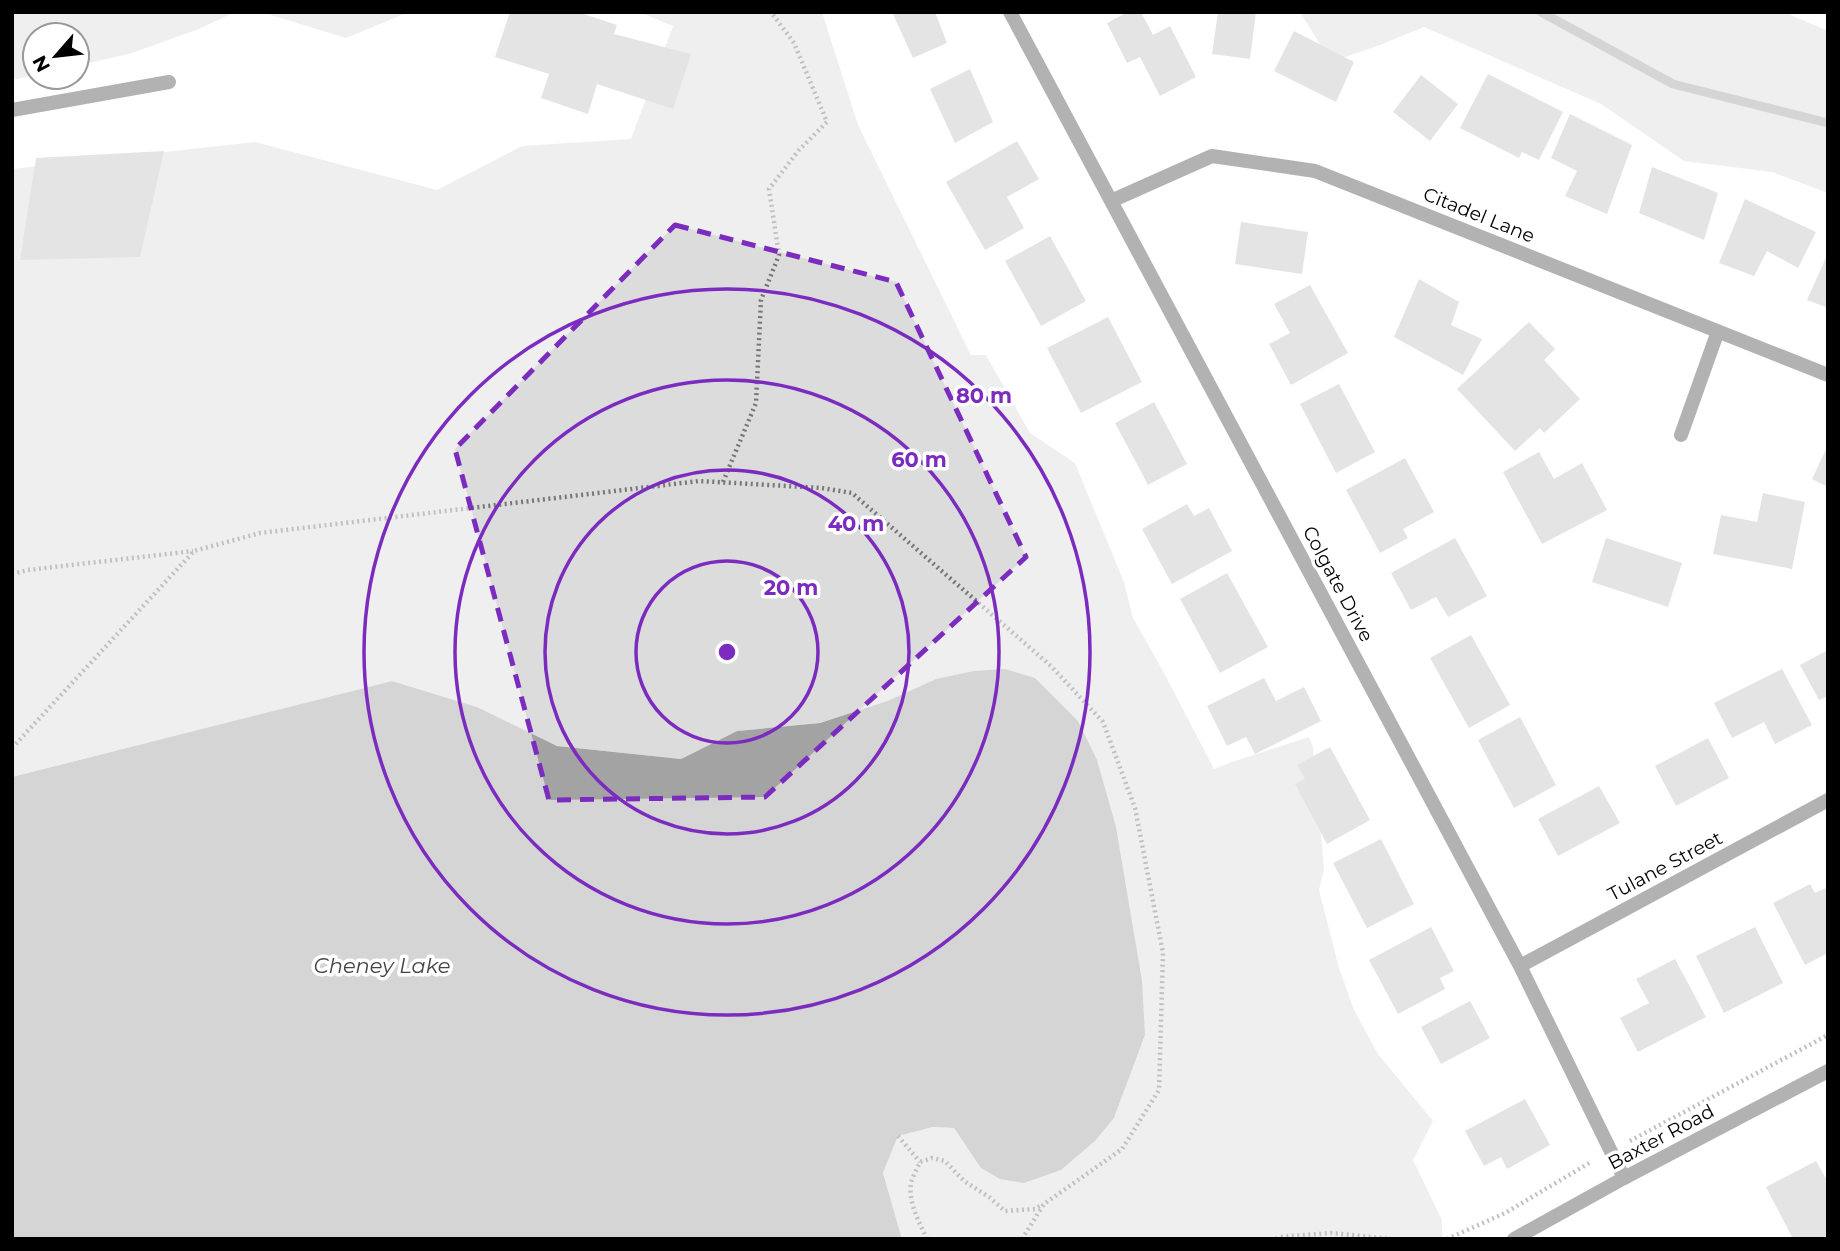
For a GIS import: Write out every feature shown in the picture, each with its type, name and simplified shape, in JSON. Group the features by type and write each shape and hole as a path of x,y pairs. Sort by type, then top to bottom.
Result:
{"street":[{"name":"Colgate Drive","path":"1010,12 1520,966 1624,1178"},
{"path":"12,110 169,82"},
{"name":"Citadel Lane","path":"1111,201 1212,156 1315,171 1828,375"},
{"path":"1681,435 1717,331"},
{"name":"Tulane Street","path":"1520,966 1828,800"},
{"name":"Baxter Road","path":"1514,1239 1828,1071"}],"path":[{"path":"723,482 755,403 761,300 779,255 769,189 799,150 827,122 794,43 771,12"},
{"path":"12,574 194,551 260,533 699,481 822,488 852,493 1051,666 1103,722 1135,808 1163,953 1158,1090 1122,1149 1035,1209 1005,1211 964,1181 945,1161 932,1158 920,1162 911,1182 911,1196 927,1239"},
{"path":"12,748 194,551"},
{"path":"1447,1239 1505,1213 1610,1151 1828,1035"},
{"path":"898,1136 920,1162"},
{"path":"1022,1239 1044,1204"},
{"path":"1276,1239 1331,1233 1391,1239"}],"highlighted area":[{"path":"675,225 896,282 1026,557 765,797 549,800 455,449"}],"shaded area":[{"path":"12,12 235,12 199,29 132,53 91,63 91,21 21,21 21,78 12,80"},
{"path":"261,12 409,12 346,38"},
{"path":"639,12 822,12 858,125 971,355 986,355 1030,433 1075,463 1124,582 1133,618 1214,769 1309,737 1313,747 1324,869 1319,890 1339,968 1354,1010 1378,1054 1433,1121 1413,1160 1442,1220 1442,1239 902,1239 883,1173 898,1136 933,1127 954,1128 966,1146 1114,1118 1145,1035 1078,721 1034,678 1005,670 973,671 936,679 887,701 820,723 737,731 681,759 557,746 477,707 392,681 12,777 12,169 255,142 437,190 522,146 631,139 673,26"},
{"path":"1300,12 1784,12 1828,31 1828,193 1772,172 1684,161 1601,104 1424,27 1331,62"}],"water":[{"name":"Cheney Lake","path":"1005,669 1035,678 1078,721 1097,760 1116,827 1142,981 1145,1035 1114,1118 1095,1141 1061,1170 1024,1183 1000,1179 981,1168 954,1128 933,1127 898,1136 883,1173 902,1239 12,1239 12,777 392,681 477,707 557,746 681,759 737,731 820,723 887,701 936,679 973,671"}],"building":[{"path":"510,12 578,12 617,25 614,34 691,54 673,109 597,84 588,114 541,98 549,74 495,57"},
{"path":"892,12 935,12 947,43 913,58"},
{"path":"1128,12 1141,12 1153,35 1170,26 1196,77 1160,96 1140,57 1127,63 1107,23"},
{"path":"1218,12 1256,12 1250,59 1212,54"},
{"path":"1294,31 1354,62 1336,102 1274,71"},
{"path":"970,69 993,122 955,143 930,89"},
{"path":"1488,74 1563,112 1539,160 1522,152 1519,158 1460,128"},
{"path":"1421,75 1458,104 1430,141 1393,112"},
{"path":"1570,114 1632,145 1607,214 1565,196 1577,171 1551,158"},
{"path":"1017,141 1039,179 1007,197 1024,228 985,250 946,182"},
{"path":"164,151 140,257 20,260 36,158"},
{"path":"1652,167 1718,193 1704,240 1639,213"},
{"path":"1745,199 1816,232 1798,268 1767,251 1754,276 1719,263"},
{"path":"1241,222 1308,232 1302,274 1235,264"},
{"path":"1050,236 1086,301 1041,326 1005,261"},
{"path":"1828,253 1828,308 1807,300"},
{"path":"1419,279 1459,302 1451,325 1482,339 1463,375 1394,337"},
{"path":"1310,285 1348,353 1291,385 1269,344 1290,333 1274,304"},
{"path":"1108,317 1142,382 1081,413 1047,348"},
{"path":"1529,322 1555,349 1544,360 1580,399 1544,433 1540,428 1515,451 1457,389"},
{"path":"1339,384 1375,452 1336,473 1300,404"},
{"path":"1154,402 1187,464 1148,485 1115,423"},
{"path":"1828,445 1828,487 1812,479"},
{"path":"1539,452 1554,479 1582,463 1607,510 1542,544 1503,472"},
{"path":"1405,458 1434,512 1403,529 1408,538 1380,553 1346,490"},
{"path":"1763,493 1805,502 1792,569 1713,554 1721,515 1757,522"},
{"path":"1187,504 1194,516 1209,508 1232,551 1172,584 1142,529"},
{"path":"1455,538 1487,596 1448,617 1436,597 1411,610 1391,573"},
{"path":"1606,538 1682,563 1668,607 1592,582"},
{"path":"1227,573 1268,647 1220,673 1180,599"},
{"path":"1471,635 1510,705 1469,728 1430,658"},
{"path":"1828,650 1828,696 1819,700 1800,665"},
{"path":"1782,669 1812,725 1775,744 1764,722 1732,738 1714,703"},
{"path":"1264,678 1276,701 1304,687 1321,721 1255,754 1246,737 1227,746 1207,706"},
{"path":"1520,717 1556,785 1514,808 1478,740"},
{"path":"1708,738 1729,778 1676,806 1655,766"},
{"path":"1330,747 1370,820 1327,844 1295,784 1305,779 1297,765"},
{"path":"1599,786 1620,823 1558,856 1538,819"},
{"path":"1381,839 1414,904 1367,928 1333,863"},
{"path":"1810,884 1815,893 1828,887 1828,953 1805,965 1773,903"},
{"path":"1431,927 1454,971 1440,978 1445,989 1398,1014 1369,960"},
{"path":"1755,927 1783,983 1724,1013 1696,956"},
{"path":"1675,959 1706,1017 1638,1052 1620,1018 1649,1003 1636,979"},
{"path":"1470,1001 1490,1038 1441,1064 1421,1027"},
{"path":"1525,1099 1550,1145 1507,1169 1501,1157 1484,1166 1465,1131"},
{"path":"1816,1161 1828,1182 1828,1237 1793,1239 1766,1187"}],"waterway":[{"path":"1541,12 1673,84 1828,123"}]}
